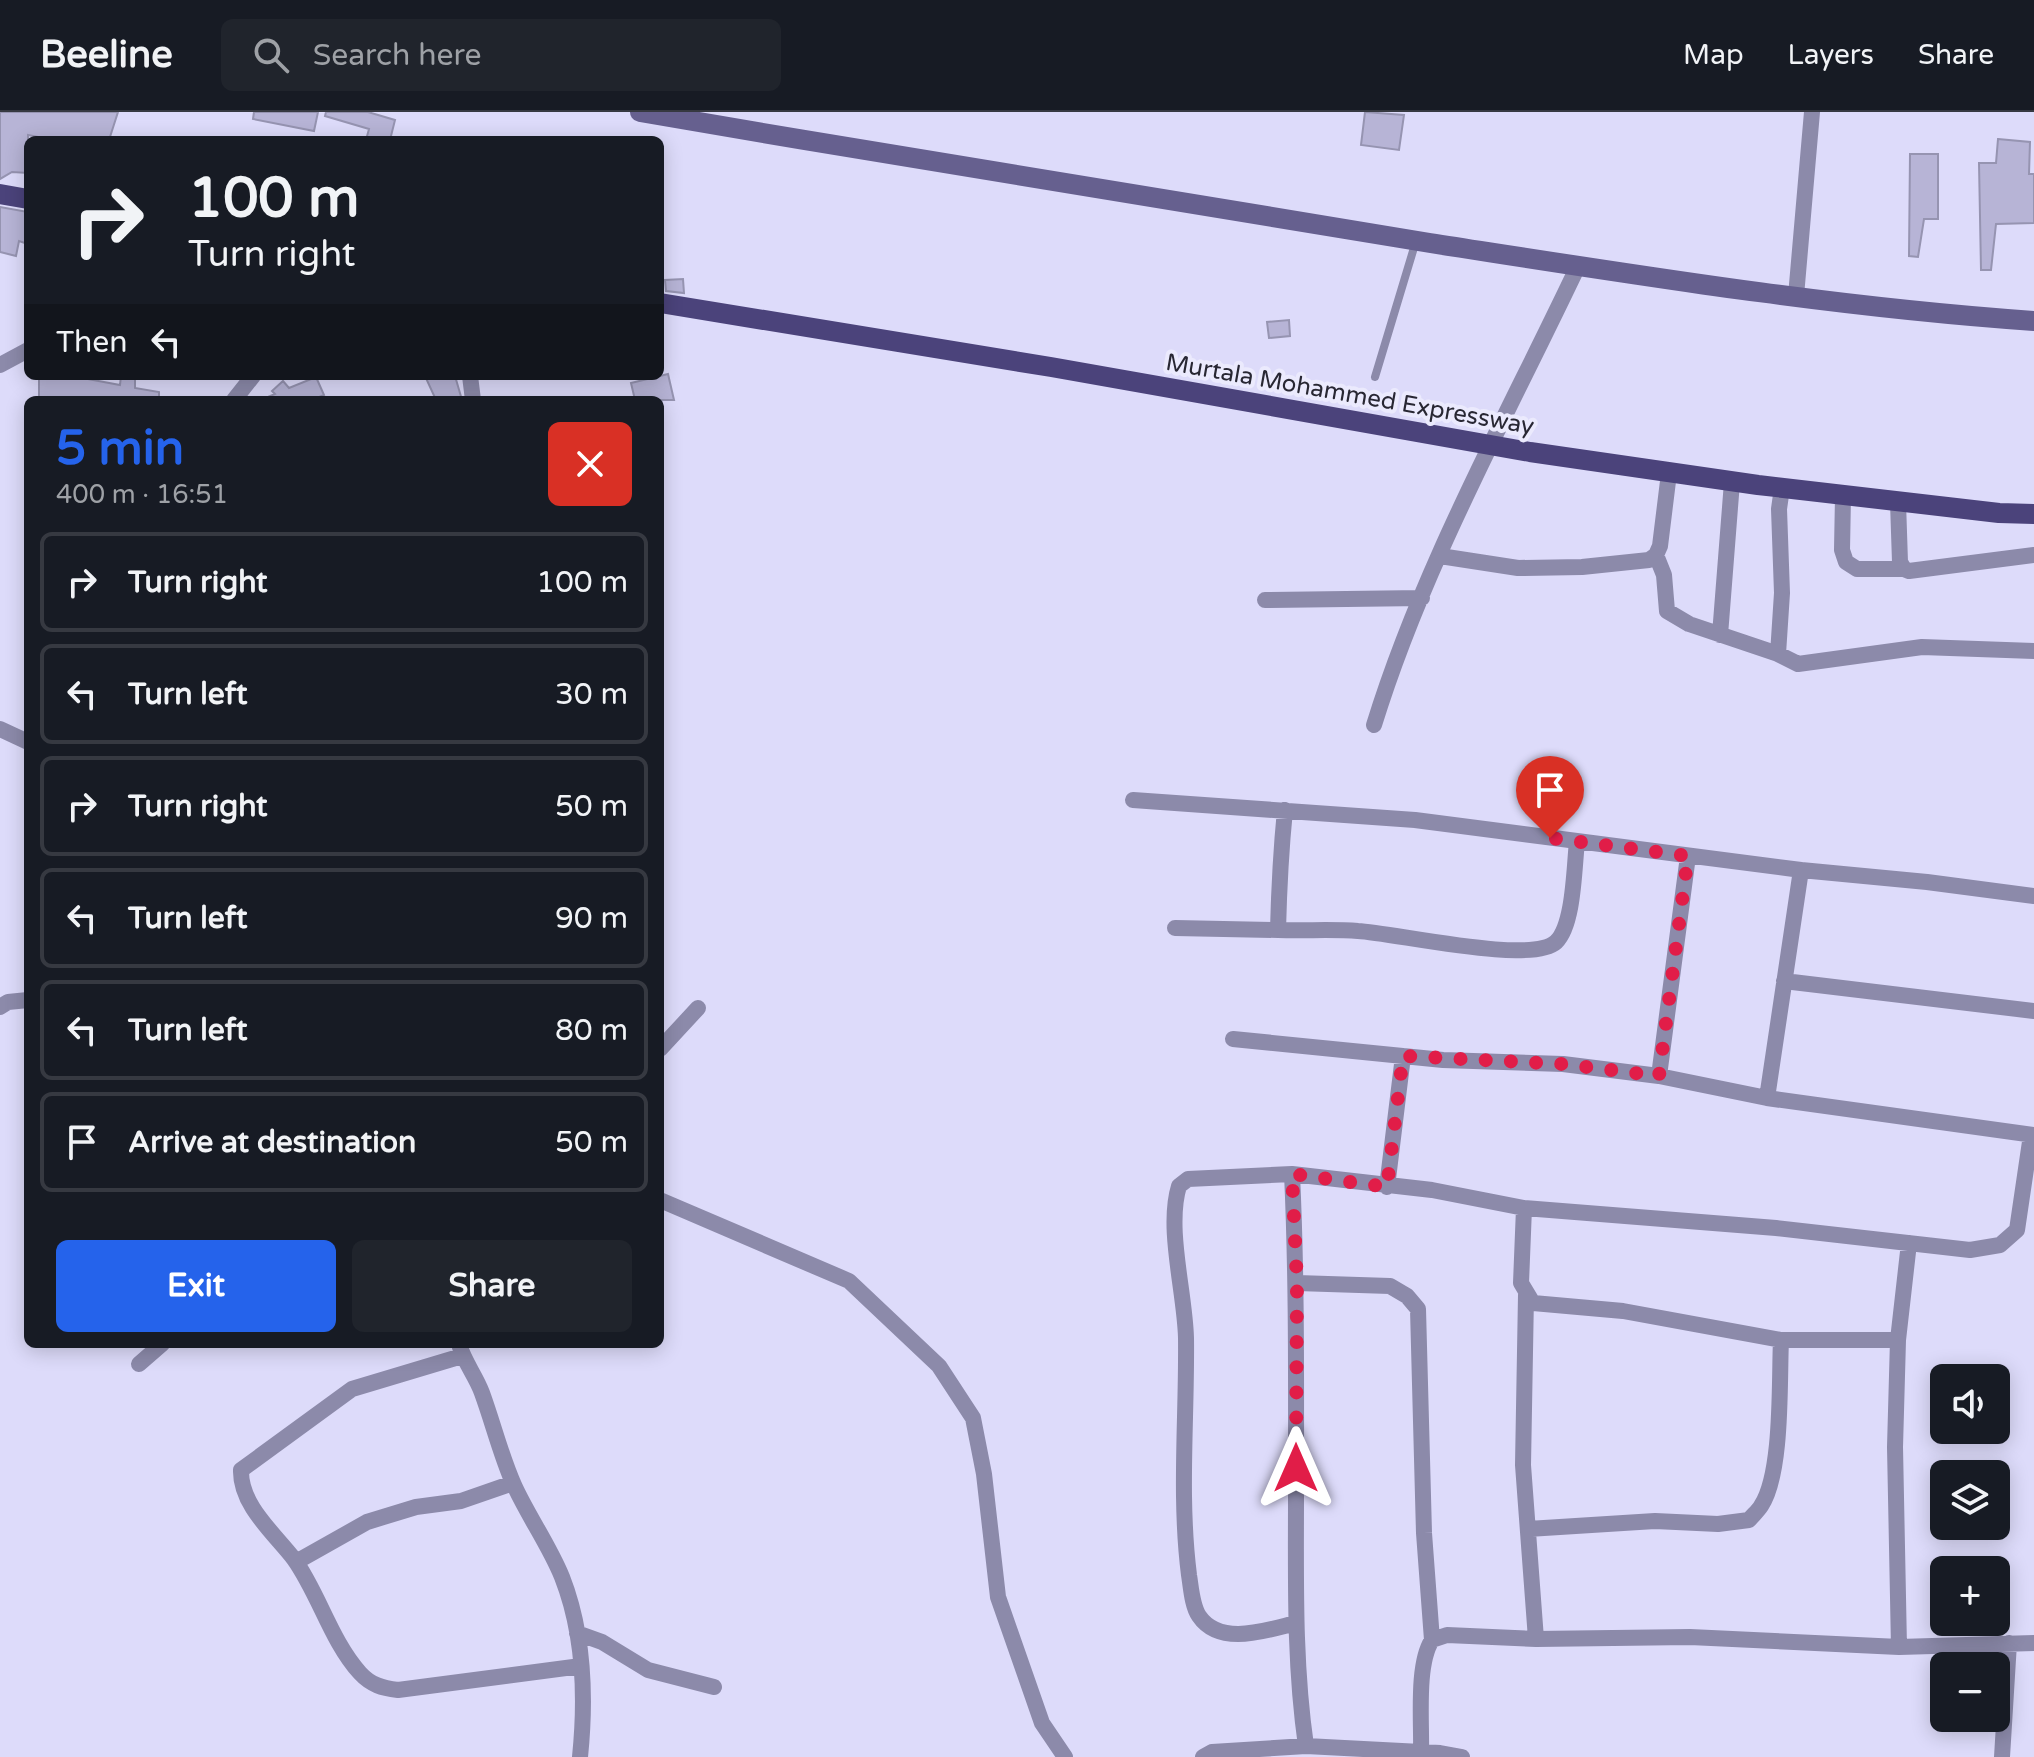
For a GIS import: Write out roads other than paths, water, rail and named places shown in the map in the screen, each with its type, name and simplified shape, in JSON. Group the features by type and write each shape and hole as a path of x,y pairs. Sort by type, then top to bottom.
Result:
{"main road":[{"path":"640,112 1123,195 1578,266 1929,314 2034,321"},
{"path":"0,194 24,198"},
{"name":"Murtala Mohammed Expressway","path":"664,304 1669,473 1843,496 2034,514"}],"street":[{"path":"1796,296 1812,112"},
{"path":"1374,725 1390,672 1440,556 1490,445 1578,266"},
{"path":"0,365 24,352"},
{"path":"237,396 250,380"},
{"path":"1440,556 1518,568 1582,567 1649,560 1656,555 1660,546 1669,473"},
{"path":"1720,635 1732,482"},
{"path":"1778,654 1782,593 1779,509 1782,488"},
{"path":"1843,496 1842,550 1846,562 1857,569 1909,571 2034,555"},
{"path":"1898,502 1900,562 1904,569"},
{"path":"1656,555 1664,575 1667,611 1689,624 1778,654 1798,664 1922,647 2034,651"},
{"path":"1265,600 1422,598"},
{"path":"0,729 24,740"},
{"path":"1133,800 1415,820 1801,870 2034,896"},
{"path":"1278,930 1281,896 1279,866 1285,810"},
{"path":"1175,928 1359,931 1434,943 1538,952 1556,943 1567,925 1577,842"},
{"path":"1659,1076 1688,856"},
{"path":"1767,1098 1801,870"},
{"path":"1784,981 2034,1011"},
{"path":"0,1007 8,1002 24,1000"},
{"path":"664,1045 698,1008"},
{"path":"1233,1039 1403,1056 1563,1064 1659,1076 1767,1098 2032,1135 2017,1230 2000,1245 1970,1250 1761,1227 1524,1208 1432,1190 1292,1174 1188,1179 1179,1186 1174,1213 1186,1336 1183,1439 1185,1546 1191,1591 1198,1616 1217,1631 1248,1634 1296,1623"},
{"path":"1387,1187 1403,1056"},
{"path":"1292,1174 1297,1283 1296,1623 1299,1697 1306,1746"},
{"path":"664,1202 849,1281 939,1366 973,1418 984,1474 998,1597 1042,1723 1065,1757"},
{"path":"1524,1208 1521,1283 1533,1303 1623,1311 1781,1340 1898,1340"},
{"path":"1899,1647 1895,1447 1898,1340 1909,1243"},
{"path":"1297,1283 1390,1286 1407,1296 1418,1309 1424,1533 1432,1640"},
{"path":"1526,1295 1523,1465 1536,1639"},
{"path":"1528,1529 1655,1521 1718,1524 1749,1520 1762,1505 1770,1485 1776,1446 1781,1340"},
{"path":"139,1364 157,1348"},
{"path":"580,1757 583,1724 581,1666 577,1633 562,1577 513,1483 481,1389 460,1350 352,1389 241,1470 241,1483 249,1503 296,1562 358,1671 375,1687 398,1690 581,1666"},
{"path":"296,1562 367,1522 416,1507 461,1501 513,1483"},
{"path":"577,1633 602,1642 648,1670 714,1687"},
{"path":"1421,1753 1426,1649 1432,1640 1447,1635 1536,1639 1690,1637 1899,1647 2034,1643"},
{"path":"2002,1757 2009,1643"},
{"path":"1203,1757 1212,1752 1306,1746 1462,1757"}],"lane":[{"path":"1375,377 1416,240"}]}
